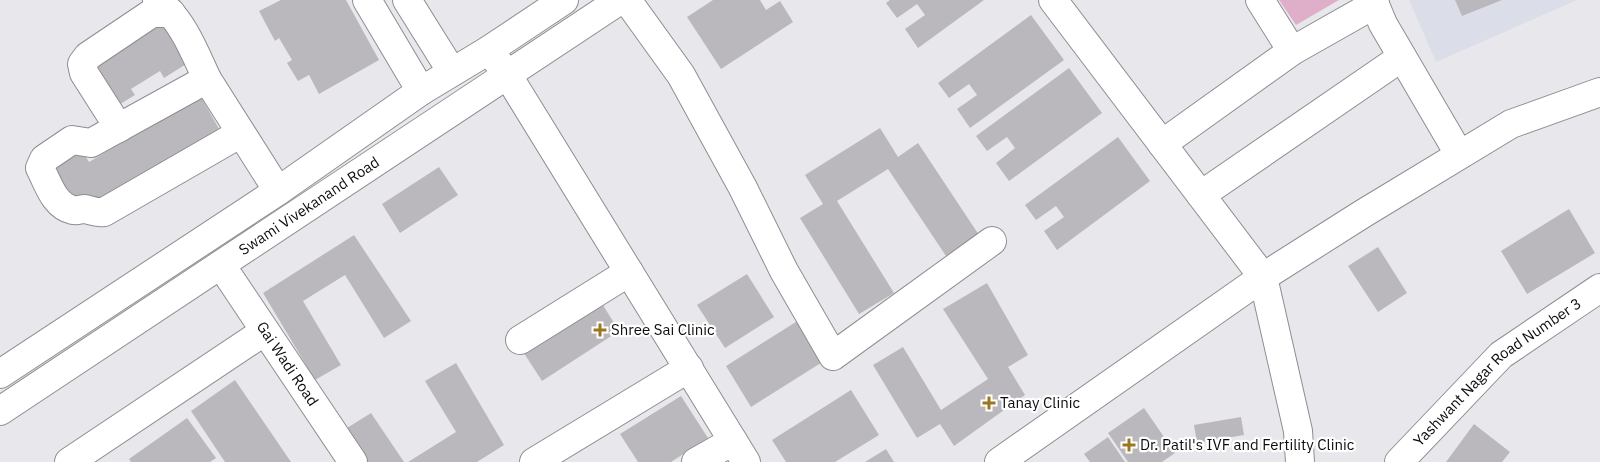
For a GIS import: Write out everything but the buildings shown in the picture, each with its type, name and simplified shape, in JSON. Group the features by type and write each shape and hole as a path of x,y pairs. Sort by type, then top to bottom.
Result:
{"street":[{"path":"367,0 420,91"},
{"path":"407,0 452,72"},
{"name":"Swami Vivekanand Road","path":"0,374 278,191 420,91 489,50 564,0"},
{"name":"Swami Vivekanand Road","path":"0,411 620,0"},
{"path":"627,0 681,75 743,188 784,270 833,356 992,241"},
{"path":"1053,0 1263,277 1298,431 1300,462"},
{"path":"1260,0 1292,51"},
{"path":"1162,144 1292,51 1374,2 1383,24 1459,154"},
{"path":"119,128 84,73 82,64 88,56 163,6 192,46 208,79 278,191"},
{"path":"489,50 507,74 739,452 696,462"},
{"path":"1201,195 1402,57"},
{"path":"208,79 92,143 72,140 44,159 40,168 57,201 64,207 75,210 85,209 94,213 104,212 241,133"},
{"path":"999,462 1263,277 1459,154 1511,124 1600,92"},
{"name":"Gai Wadi Road","path":"221,265 353,462"},
{"path":"520,340 629,272"},
{"name":"Yashwant Nagar Road Number 3","path":"1399,462 1501,356 1600,288"},
{"path":"69,462 265,331"},
{"path":"534,462 689,368"}],"shaded area":[{"path":"1279,0 1339,0 1296,25"},
{"path":"1409,0 1577,0 1436,62"}],"place":[{"name":"Shree Sai Clinic","path":"600,330"},
{"name":"Tanay Clinic","path":"989,403"},
{"name":"Dr. Patil's IVF and Fertility Clinic","path":"1129,445"}]}
